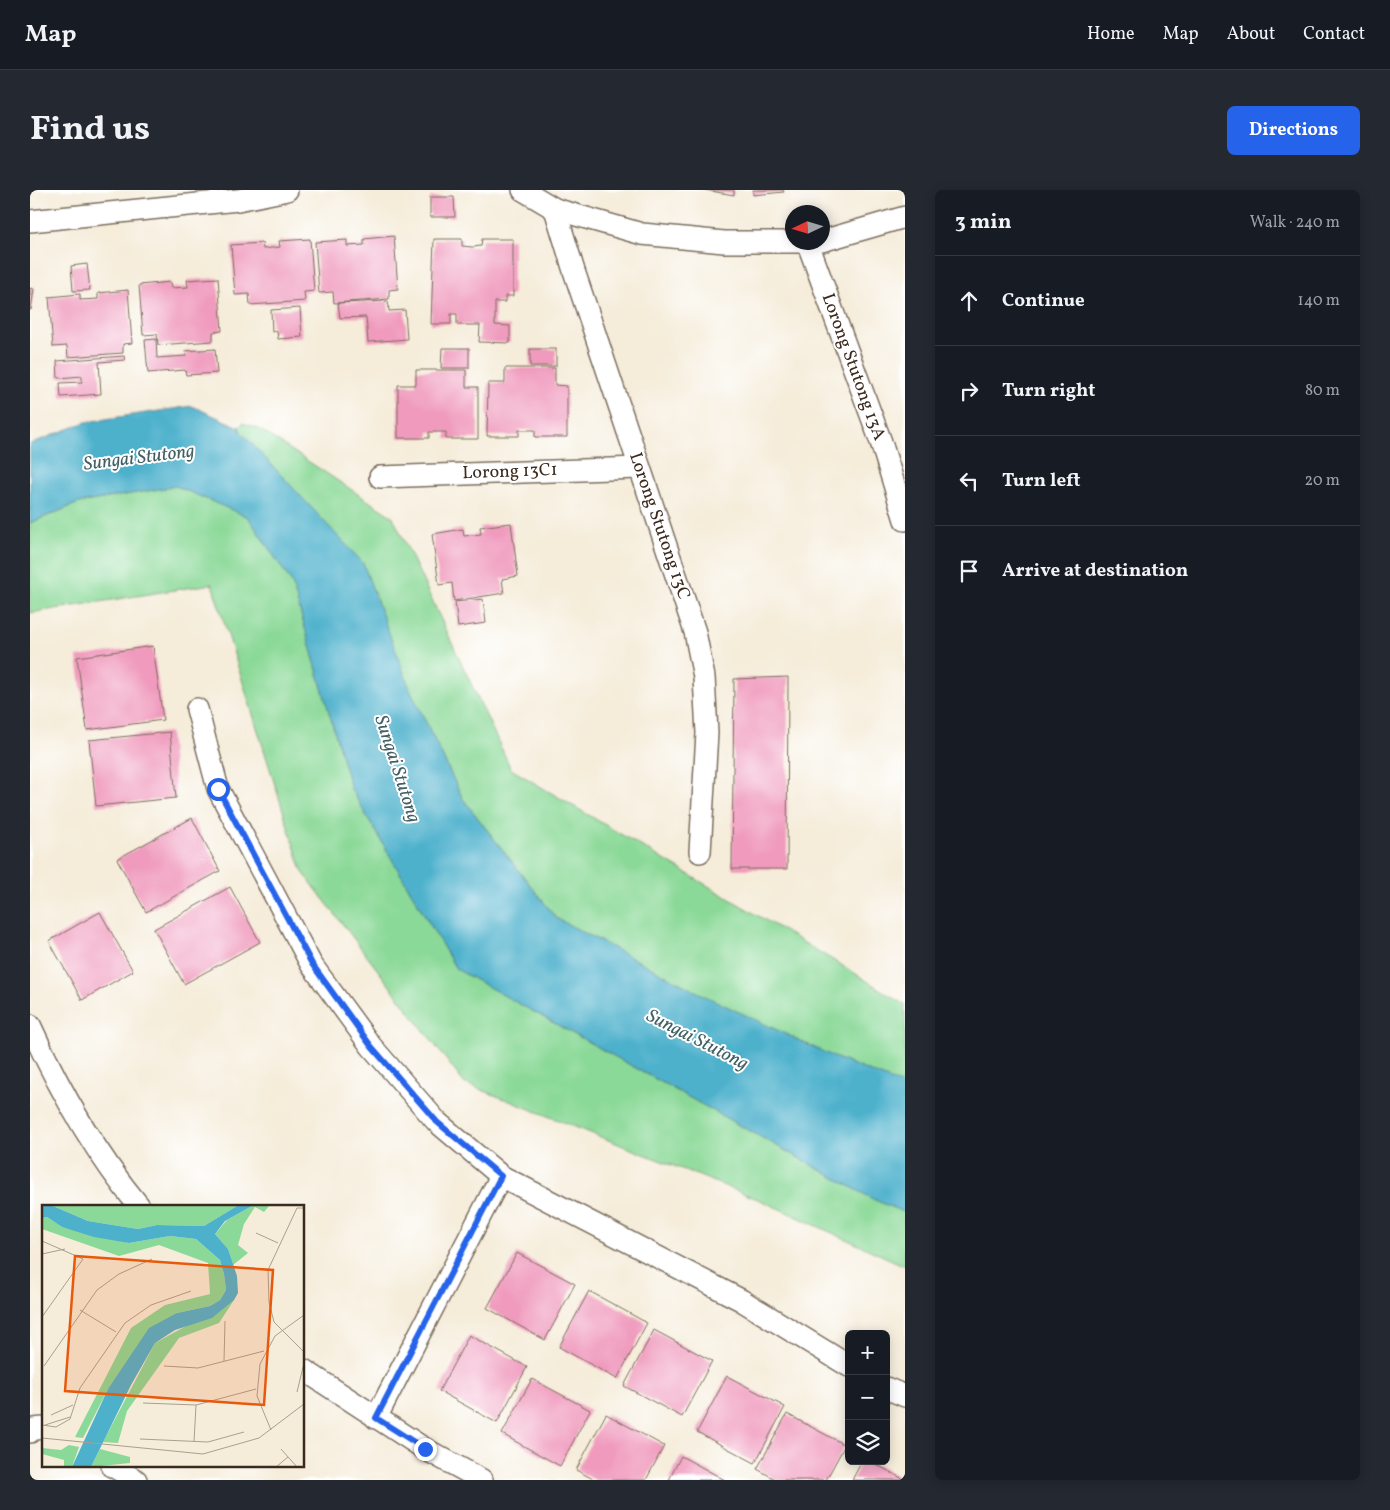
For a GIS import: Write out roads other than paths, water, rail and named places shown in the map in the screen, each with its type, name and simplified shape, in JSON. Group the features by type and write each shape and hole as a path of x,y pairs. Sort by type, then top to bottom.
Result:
{"street":[{"path":"30,222 238,200 287,190"},
{"path":"524,190 555,209 642,234 724,242 785,242"},
{"name":"Lorong Stutong 13C","path":"555,209 639,468 695,632 704,676 707,733 700,852"},
{"path":"830,238 905,217"},
{"name":"Lorong Stutong 13A","path":"818,250 905,520"},
{"name":"Lorong 13C1","path":"380,477 639,468"},
{"path":"197,709 218,789 312,964 371,1046 437,1122 501,1176 741,1300 845,1364"},
{"path":"30,1025 77,1114 122,1186 138,1205"},
{"path":"376,1418 501,1176"},
{"path":"305,1371 425,1449 482,1480"},
{"path":"890,1390 905,1396"},
{"path":"30,1432 33,1429 42,1428"},
{"path":"115,1468 136,1480"}],"water":[{"name":"Sungai Stutong","path":"192,406 239,427 241,432 363,563 410,689 463,799 556,918 703,995 834,1057 905,1086 905,1213 875,1200 456,969 351,789 292,583 248,517 176,486 79,503 30,523 30,444 86,422"}]}
